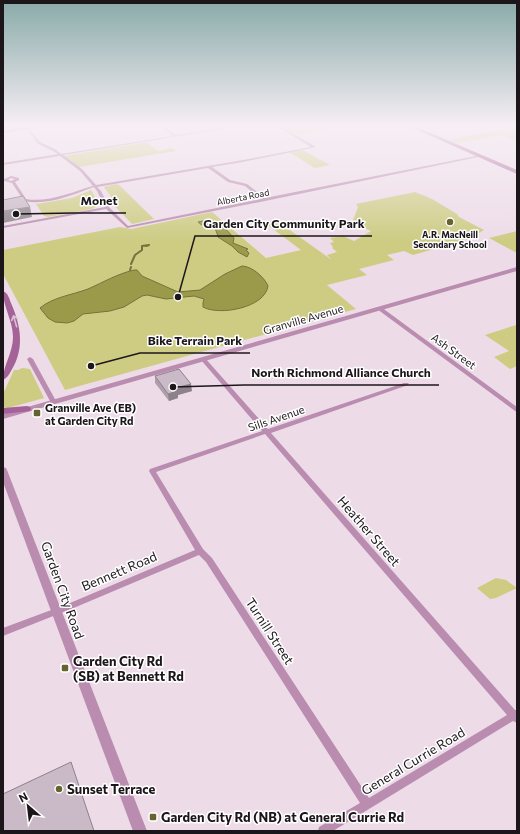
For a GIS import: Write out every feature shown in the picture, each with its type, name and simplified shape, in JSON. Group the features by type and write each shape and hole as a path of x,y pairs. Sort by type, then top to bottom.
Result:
{"main road":[{"path":"499,164 517,172"},
{"path":"3,292 13,315 18,332 15,354 3,377"},
{"path":"3,411 27,409"}],"street":[{"path":"3,227 107,208 103,202 102,195 81,170 73,164"},
{"path":"13,182 25,200 34,202 72,194 95,186 220,164"},
{"name":"Alberta Road","path":"107,208 127,227 442,164"},
{"path":"209,166 229,182 246,185 265,200"},
{"name":"Granville Avenue","path":"3,417 53,401 517,269"},
{"name":"Ash Street","path":"379,308 517,410"},
{"path":"30,359 53,401"},
{"name":"Heather Street","path":"203,359 516,716"},
{"name":"Sills Avenue","path":"152,471 406,384"},
{"name":"Garden City Road","path":"3,470 140,831"},
{"name":"Turnill Street","path":"152,471 200,551 209,560 367,804"},
{"name":"Bennett Road","path":"3,632 56,612 200,551"},
{"name":"General Currie Road","path":"323,831 516,716"}],"shaded area":[{"path":"75,164 98,164 79,167"},
{"path":"308,164 330,165 315,168"},
{"path":"116,184 119,185 154,219 132,224 111,202 112,198 104,187"},
{"path":"91,190 96,205 96,207 92,209 48,217 44,216 36,204 72,198"},
{"path":"415,192 432,199 457,214 459,217 484,230 469,239 413,255 404,251 387,255 394,260 359,269 367,275 327,285 356,309 65,390 3,274 3,250 120,227 131,229 212,212 266,258 301,250 265,223 277,221 332,260 327,255 337,252 332,248 333,247 330,243 334,242 330,238 343,236 354,241 371,231 352,223 358,207 356,204"},
{"path":"203,221 222,225 234,238 233,243 248,249 246,250 249,253 247,257 218,237 212,226 205,226 198,222"},
{"path":"517,231 517,253 489,238"},
{"path":"242,266 250,268 258,273 268,286 265,294 259,300 240,308 219,311 210,310 203,307 204,299 194,296 166,299 147,295 142,296 124,307 110,311 83,314 74,321 67,323 55,322 48,318 40,308 51,301 88,289 116,276 134,270 137,270 142,276 178,292 200,290 225,274"},
{"path":"516,325 517,366 510,369 494,357 509,351 485,335"},
{"path":"22,368 30,369 44,398 8,408 3,407 3,394 14,370"},
{"path":"496,578 506,580 517,588 496,598 490,599 477,588"}],"building":[{"path":"23,196 30,207 3,211 3,200"},
{"path":"179,369 191,384 175,388 177,391 168,394 155,376"},
{"name":"Sunset Terrace","path":"71,762 94,831 3,831 3,794"}],"waterway":[{"path":"131,264 135,255 142,250 142,246 149,245 146,246"}],"place":[{"name":"Monet","path":"16,214"},
{"name":"A.R. MacNeill Secondary School","path":"450,222"},
{"name":"Garden City Community Park","path":"178,297"},
{"name":"Bike Terrain Park","path":"91,366"},
{"name":"North Richmond Alliance Church","path":"173,387"},
{"name":"Granville Ave (EB) at Garden City Rd","path":"37,413"},
{"name":"Garden City Rd (SB) at Bennett Rd","path":"65,668"},
{"name":"Sunset Terrace","path":"59,789"},
{"name":"Garden City Rd (NB) at General Currie Rd","path":"153,817"}]}
